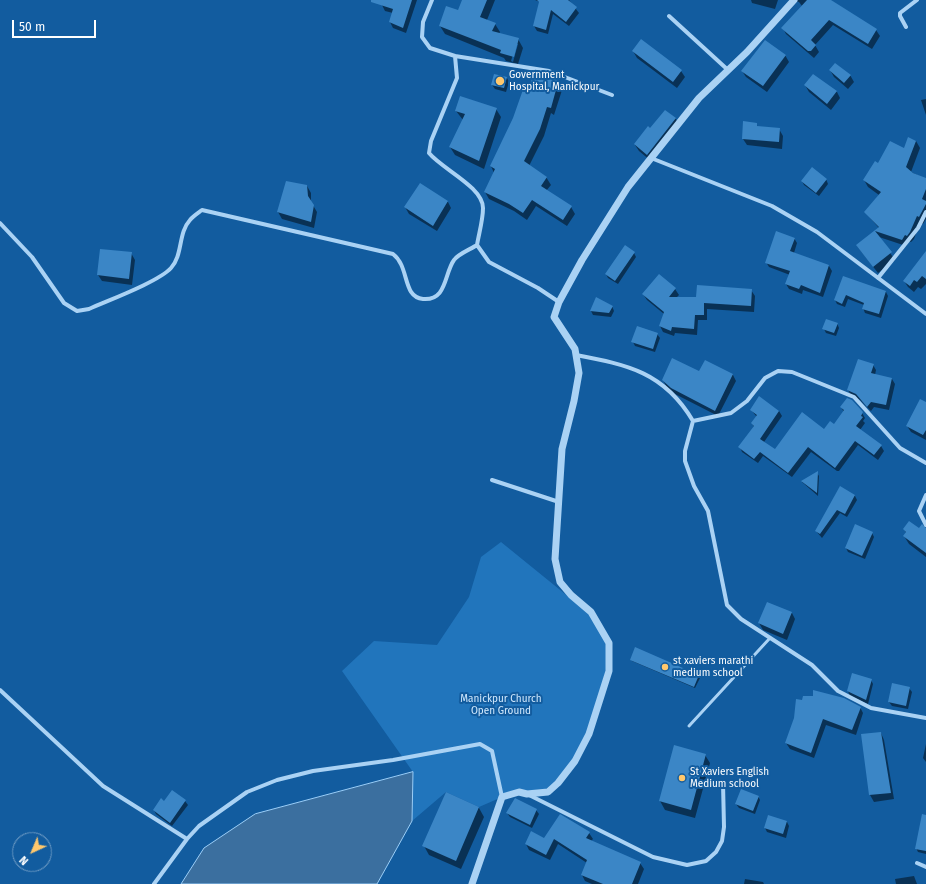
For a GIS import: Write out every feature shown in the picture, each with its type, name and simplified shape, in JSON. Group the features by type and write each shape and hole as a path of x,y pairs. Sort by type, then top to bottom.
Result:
{"street":[{"path":"432,0 423,22 422,37 430,48 455,56 549,71 612,95"},
{"path":"526,794 548,792 553,789 575,761 589,734 609,671 609,643 591,612 571,595 560,582 555,559 560,502 562,449 574,401 579,372 575,348 554,317 559,302 582,260 628,187 699,98 728,70 794,0"},
{"path":"906,27 900,13 917,0"},
{"path":"669,16 728,70"},
{"path":"455,56 457,78 431,141 430,153 437,162 477,191 482,200 483,207 477,245 489,262 538,288 559,302"},
{"path":"651,158 772,206 816,232 926,314"},
{"path":"0,223 32,257 64,303 77,311 89,309 160,277 172,268 177,259 185,227 190,219 202,210 393,254 402,263 406,281 412,294 418,299 431,300 436,297 444,288 454,259 477,245"},
{"path":"878,278 918,228 926,212"},
{"path":"576,355 621,364 657,380 684,406 693,421 685,451 685,461 694,486 708,511 727,605 741,619 812,665 838,691 871,708 926,718"},
{"path":"693,421 731,413 747,401 765,378 778,371 792,372 854,396 864,406 882,430 900,448 926,463"},
{"path":"492,480 560,502"},
{"path":"926,495 919,510 926,525"},
{"path":"0,690 103,786 187,839"},
{"path":"154,884 198,826 247,792 277,780 313,771 393,760 480,744 492,752 502,797 472,884"},
{"path":"502,797 519,792 526,794 653,857 687,865 706,861 716,852 722,841 724,828 723,783"},
{"path":"917,863 926,867"}],"lane":[{"path":"689,726 770,638"}],"green space":[{"name":"Manickpur Church Open Ground","path":"501,542 591,615 612,643 597,703 574,760 548,791 502,797 479,807 446,792 412,821 413,772 342,671 374,641 437,645 469,597 481,557"}],"shaded area":[{"path":"413,772 412,821 377,884 181,884 204,848 255,814"}],"building":[{"path":"371,0 412,0 403,28 389,22 393,9 371,2"},
{"path":"462,0 487,0 480,17 496,23 492,31 519,38 514,57 500,53 501,50 439,26 446,6 458,10"},
{"path":"537,0 568,0 577,7 566,22 551,10 546,30 533,26 539,2"},
{"path":"807,0 831,0 877,29 868,44 829,20 811,40 816,45 811,51 808,51 781,28"},
{"path":"641,39 682,70 673,82 632,51"},
{"path":"765,40 786,55 763,86 741,71"},
{"path":"835,63 851,75 844,83 829,70"},
{"path":"534,72 559,79 551,108 547,107 540,129 524,161 547,177 541,186 572,206 563,220 532,200 523,213 509,204 484,192 495,169 490,166 513,118 525,84 530,85"},
{"path":"494,74 507,77 504,88 491,85"},
{"path":"813,74 837,91 827,104 804,85"},
{"path":"460,96 497,108 479,161 449,147 465,114 455,111"},
{"path":"665,110 676,118 647,155 634,144 648,126 650,128"},
{"path":"743,121 757,123 757,126 780,128 779,142 742,139"},
{"path":"908,137 916,141 906,167 913,173 926,178 926,189 922,199 926,201 926,204 919,217 917,216 910,232 907,236 905,235 902,240 875,231 892,252 873,267 856,245 879,227 864,212 881,192 863,180 875,161 878,163 890,141 904,148"},
{"path":"812,167 827,179 816,193 801,181"},
{"path":"286,181 307,185 308,196 314,205 311,222 277,212"},
{"path":"420,183 448,201 433,226 404,207"},
{"path":"776,231 795,238 790,251 829,265 820,293 801,285 799,289 785,284 790,271 765,263"},
{"path":"625,245 635,252 615,281 605,274"},
{"path":"100,249 132,252 129,279 97,275"},
{"path":"926,251 926,279 922,276 917,282 914,280 910,286 903,281"},
{"path":"659,274 676,288 669,297 696,297 697,285 752,289 751,306 704,303 704,315 695,315 694,329 672,327 671,331 659,326 664,312 642,294"},
{"path":"843,276 886,291 879,314 862,309 864,303 846,295 842,304 834,300"},
{"path":"596,297 613,306 609,313 590,311"},
{"path":"826,319 838,323 834,333 822,329"},
{"path":"637,326 658,333 653,349 631,342"},
{"path":"672,358 699,371 705,360 733,374 715,411 671,388 662,380"},
{"path":"858,359 874,364 871,373 892,378 886,405 871,402 867,407 856,394 847,390"},
{"path":"759,396 779,411 760,439 775,449 802,412 824,429 830,421 834,424 844,410 840,407 847,398 852,400 863,412 861,416 863,417 856,426 882,445 874,455 855,441 835,468 808,447 788,473 760,452 754,459 738,447 754,426 751,423 757,415 750,410"},
{"path":"920,399 926,402 926,430 923,435 906,426"},
{"path":"818,471 817,493 801,481"},
{"path":"840,486 855,495 845,514 837,510 820,534 815,531"},
{"path":"909,521 919,528 922,524 926,528 926,553 903,536 906,532 903,529"},
{"path":"855,524 873,532 862,556 845,548"},
{"path":"767,602 792,612 783,634 758,623"},
{"name":"st xaviers marathi medium school","path":"635,647 699,675 694,687 630,660"},
{"path":"852,673 872,679 866,700 847,691"},
{"path":"892,683 910,687 906,706 888,702"},
{"path":"813,690 844,698 861,707 852,730 823,719 811,753 785,743 794,718 796,699 802,700 803,696 813,696"},
{"path":"881,732 891,793 869,795 861,734"},
{"name":"St Xaviers English Medium school","path":"674,745 706,754 691,810 659,801"},
{"path":"741,789 759,796 753,811 735,804"},
{"path":"172,790 186,800 170,823 153,810 161,798 164,801"},
{"path":"446,792 479,807 456,861 422,846"},
{"path":"515,798 537,809 530,825 506,813"},
{"path":"560,814 590,832 586,838 641,862 632,884 603,884 581,875 587,860 554,839 546,855 525,844 531,831 544,838"},
{"path":"922,814 926,815 926,851 915,849"},
{"path":"768,815 787,821 783,834 764,828"}],"place":[{"name":"Government Hospital, Manickpur","path":"500,81"},
{"name":"st xaviers marathi medium school","path":"665,667"},
{"name":"St Xaviers English Medium school","path":"682,778"}]}
